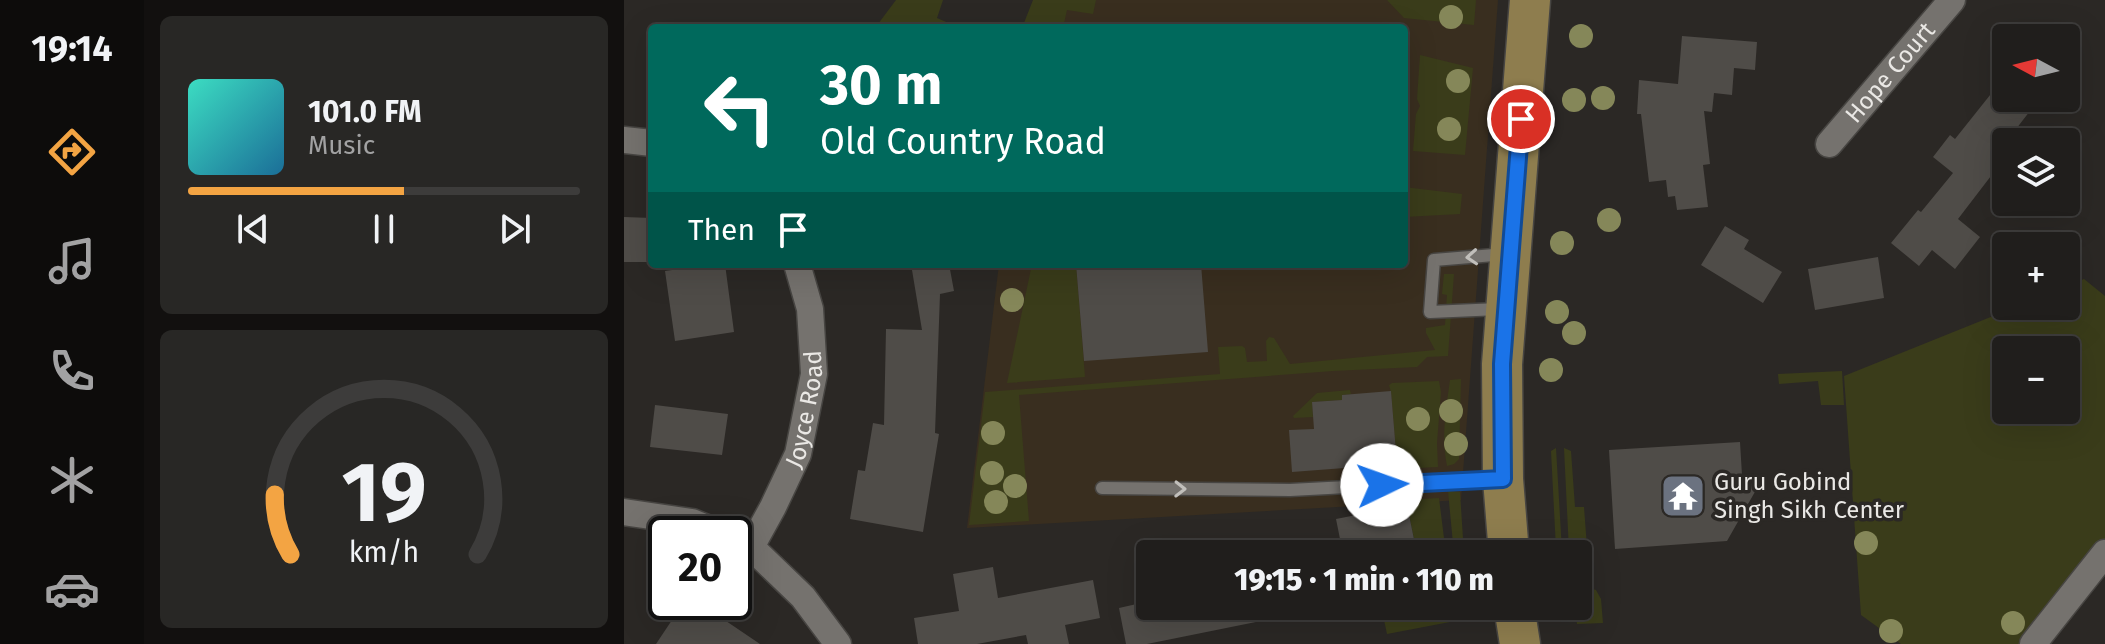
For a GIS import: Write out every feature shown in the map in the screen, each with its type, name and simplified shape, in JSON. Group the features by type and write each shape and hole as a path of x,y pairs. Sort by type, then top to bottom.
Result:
{"main road":[{"path":"1508,540 1503,479 1502,364 1530,0"},
{"path":"1516,620 1520,644"}],"street":[{"name":"Hope Court","path":"1829,144 1952,0"},
{"path":"624,140 648,143"},
{"name":"Joyce Road","path":"752,531 773,507 798,454 814,374 810,309 798,268"},
{"path":"624,512 651,516"},
{"path":"752,552 803,597 838,644"},
{"path":"2033,644 2105,553"}],"lane":[{"path":"1505,309 1430,312 1434,260 1510,254"},
{"path":"1102,488 1290,490 1503,479"}],"shaded area":[{"path":"1048,0 1498,0 1461,500 967,528 999,268 1408,268 1408,24 1043,24"}],"green space":[{"path":"896,0 943,0 937,18 951,24 878,24"},
{"path":"1033,0 1096,0 1093,14 1067,10 1064,24 1024,24"},
{"path":"1387,0 1476,0 1474,25 1404,18"},
{"path":"1420,55 1473,68 1465,155 1413,151 1416,114 1420,106 1417,99"},
{"path":"1408,187 1462,194 1460,214 1408,217"},
{"path":"1031,268 1076,268 1085,377 1007,383"},
{"path":"1444,274 1454,274 1448,356 1427,357 1417,367 1019,395 1029,521 969,525 985,392 1220,374 1218,347 1242,346 1247,362 1267,361 1266,341 1269,337 1274,338 1290,364 1435,350 1426,328 1445,325 1447,295 1442,294"},
{"path":"2084,279 2105,296 2105,540 2023,644 1901,644 1861,615 1844,376 1992,316 1992,320 2080,320 2080,281"},
{"path":"1842,371 1844,405 1821,405 1818,381 1779,384 1778,374"},
{"path":"1461,379 1459,459 1447,466 1444,434 1450,380"},
{"path":"1439,381 1438,467 1412,468 1397,464 1389,385"},
{"path":"1350,390 1351,394 1342,395 1342,400 1312,402 1313,417 1293,416 1317,393"},
{"path":"1556,448 1561,540 1556,540 1551,451"},
{"path":"1564,448 1571,451 1575,507 1584,507 1586,540 1568,540"},
{"path":"1448,491 1460,492 1463,540 1453,540"},
{"path":"1439,498 1444,540 1414,540 1407,505 1403,500"},
{"path":"1592,589 1596,590 1601,599 1603,623 1577,624 1577,620 1592,620"},
{"path":"1384,620 1452,620 1450,622 1387,634"}],"building":[{"path":"1682,36 1757,42 1755,70 1734,68 1732,95 1714,93 1712,112 1704,111 1710,164 1703,165 1708,207 1677,210 1675,196 1668,197 1666,180 1649,182 1641,114 1637,114 1639,80 1678,84"},
{"path":"1992,93 1992,112 2029,112 2017,128 1992,128 1992,175 1958,219 1980,237 1955,269 1932,250 1919,266 1891,243 1953,173 1933,157 1950,135 1955,139"},
{"path":"624,217 648,218 648,262 624,262"},
{"path":"1725,226 1749,240 1744,249 1782,272 1763,303 1701,265"},
{"path":"1878,257 1884,298 1815,310 1808,269"},
{"path":"726,268 734,332 675,341 665,271"},
{"path":"912,268 950,268 954,291 940,294 935,433 939,434 923,532 850,519 858,470 865,471 873,423 884,425 886,329 922,330"},
{"path":"1076,268 1201,268 1208,352 1084,361"},
{"path":"1391,391 1397,464 1292,472 1289,430 1314,429 1312,402 1342,400 1342,395"},
{"path":"655,405 728,414 722,455 650,447"},
{"name":"Guru Gobind Singh Sikh Center","path":"1740,442 1742,475 1756,490 1727,541 1615,549 1609,450"},
{"path":"1407,505 1414,540 1340,540 1336,519"},
{"path":"993,567 998,598 1093,580 1100,618 1065,625 1069,644 1028,644 1026,635 977,644 918,644 914,618 959,611 953,574"},
{"path":"1136,604 1136,620 1266,620 1147,644 1126,644 1119,608"},
{"path":"672,620 725,620 760,644 656,644"}],"place":[{"name":"Guru Gobind Singh Sikh Center","path":"1683,496"}],"route":[{"path":"1382,485 1503,479 1502,364 1521,119"}]}
